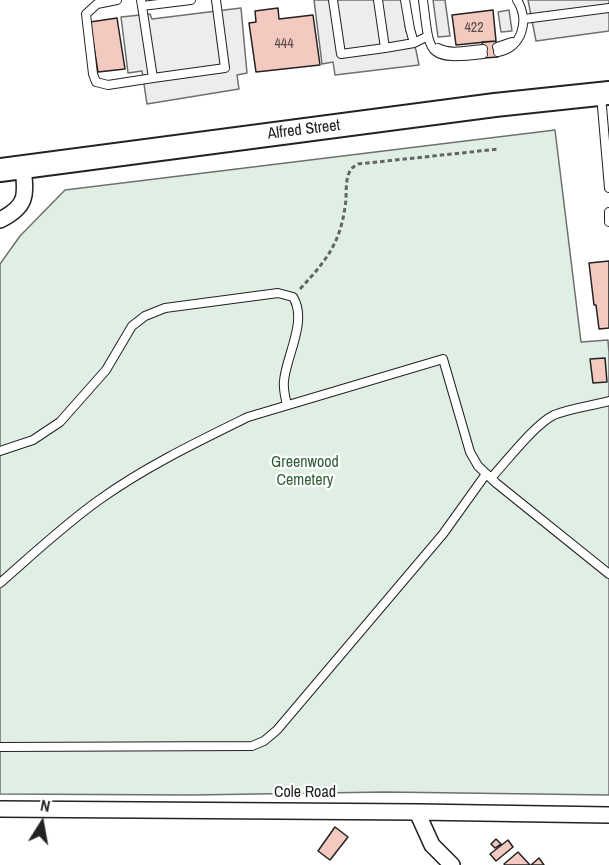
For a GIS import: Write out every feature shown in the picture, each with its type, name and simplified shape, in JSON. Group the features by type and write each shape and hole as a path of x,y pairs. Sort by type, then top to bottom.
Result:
{"main road":[{"name":"Alfred Street","path":"0,170 495,105 605,93"}],"street":[{"path":"0,220 14,212 25,199 23,167"},
{"name":"Cole Road","path":"0,809 609,815"},
{"path":"417,812 432,845 452,865"}],"lane":[{"path":"117,0 97,4 86,14 93,75 96,82 108,86 225,68 216,0"},
{"path":"153,78 142,3 191,0"},
{"path":"333,0 341,54 428,39"},
{"path":"378,0 385,48"},
{"path":"405,0 414,43"},
{"path":"423,0 428,39 443,51 483,51"},
{"path":"497,49 508,49 524,29 522,9 517,0"},
{"path":"524,19 609,8"},
{"path":"605,93 609,188"},
{"path":"609,212 609,222"},
{"path":"0,451 33,440 60,422 106,370 132,326 145,316 165,308 278,293 293,297 297,306 297,329 284,378 287,405"},
{"path":"0,583 86,509 138,474 248,417 443,359 470,452 478,466 609,574"},
{"path":"0,747 252,746 264,741 277,730 443,534 488,476 549,418 567,411 609,401"}],"path":[{"path":"293,297 322,265 337,240 346,205 348,176 352,167 358,164 500,148"}],"green space":[{"name":"Greenwood Cemetery","path":"555,130 581,342 608,340 609,795 386,792 192,795 0,794 0,264 20,236 65,190"}],"shaded area":[{"path":"314,0 402,0 406,31 416,50 419,65 335,75 333,62 322,64"},
{"path":"433,0 445,0 450,36 438,37"},
{"path":"528,0 609,0 609,31 536,41"},
{"path":"241,8 247,73 237,75 239,89 147,104 142,71 128,73 121,17 150,14 152,19"},
{"path":"509,10 512,31 501,32 498,12"}],"building":[{"path":"278,8 279,19 313,15 320,65 256,72 249,23 256,22 255,11"},
{"path":"493,10 496,41 456,45 452,15"},
{"path":"117,18 125,69 98,72 90,22"},
{"path":"496,41 498,57 484,58 482,42"},
{"path":"609,261 609,328 599,329 589,263"},
{"path":"605,358 607,382 593,383 590,359"},
{"path":"335,827 348,837 330,860 318,851"},
{"path":"496,839 501,844 495,848 491,844"},
{"path":"508,840 513,847 496,861 490,854"},
{"path":"518,852 530,865 504,864"},
{"path":"539,858 544,865 531,865"}]}
